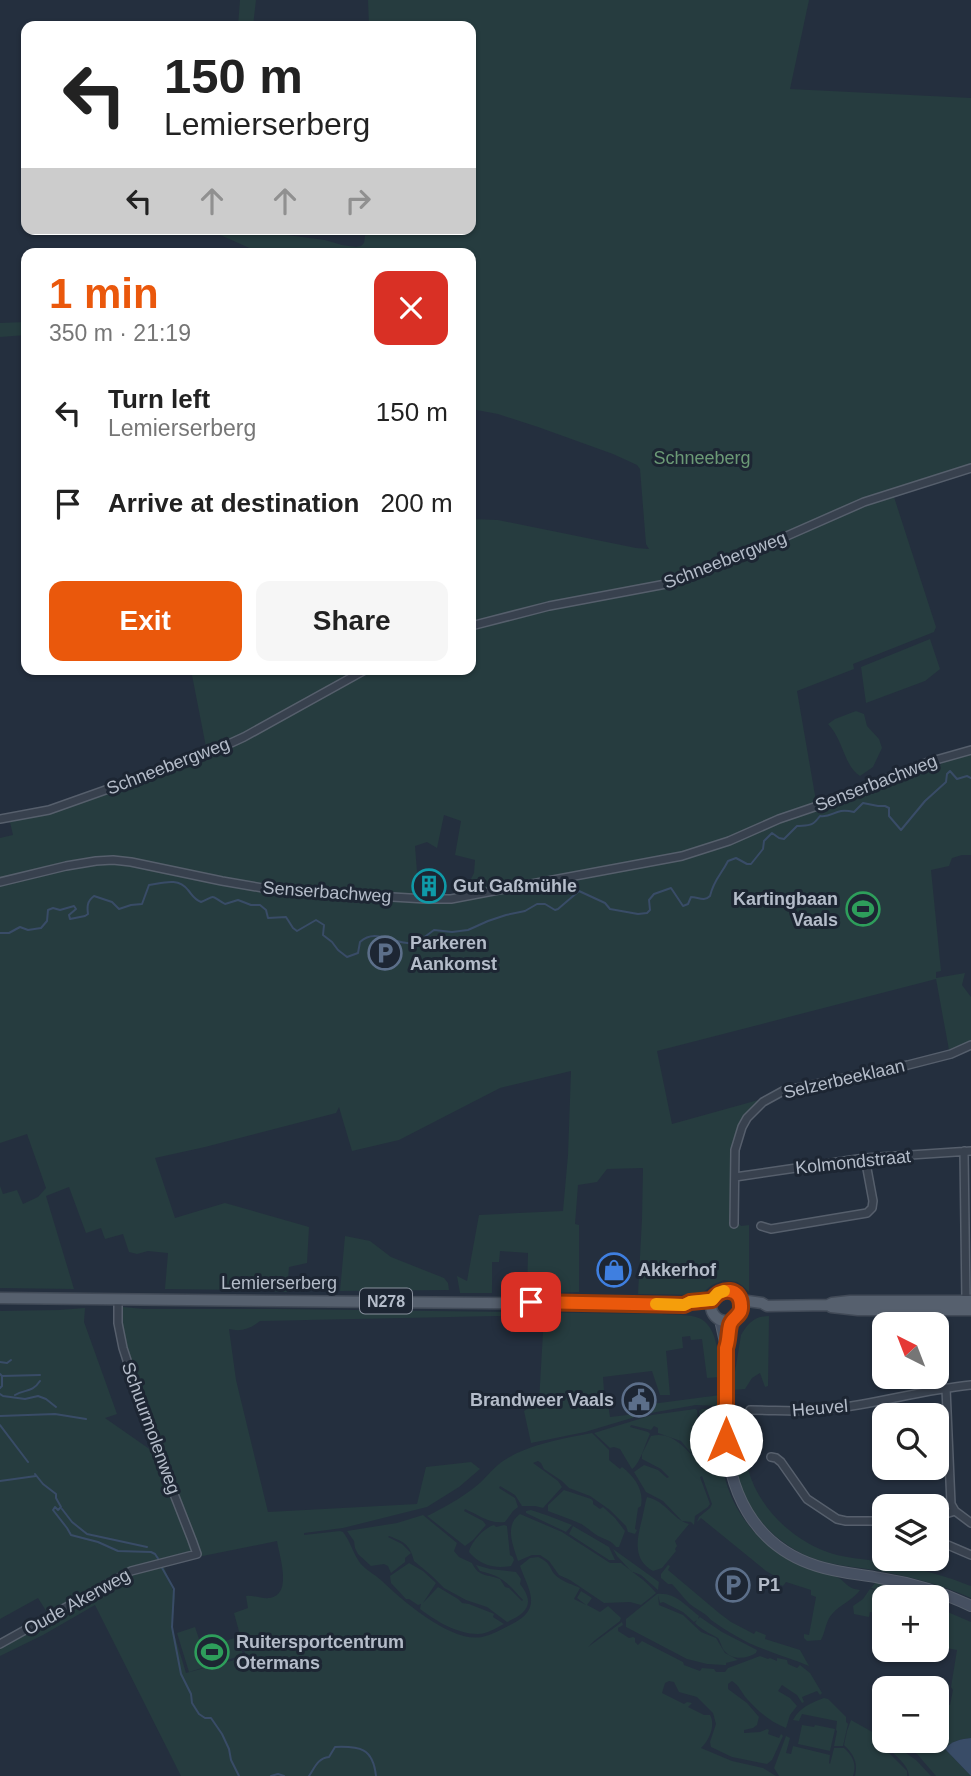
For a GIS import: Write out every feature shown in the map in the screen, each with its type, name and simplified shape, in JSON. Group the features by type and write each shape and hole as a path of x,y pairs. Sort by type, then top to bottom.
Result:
{"main road":[{"name":"N278","path":"711,1306 718,1293 726,1290 735,1293 733,1313 762,1303 766,1306 828,1305 831,1308 850,1310 969,1306"},
{"name":"Lemierserberg","path":"0,1298 684,1305 690,1302 711,1306"},
{"path":"711,1306 715,1317 733,1313 726,1348 726,1436 730,1470 741,1502 750,1518 765,1535 787,1552 817,1566 922,1586 971,1606"}],"street":[{"name":"Schneebergweg","path":"476,625 549,606 666,584 748,553 864,502 971,468"},
{"name":"Schneebergweg","path":"0,819 50,810 207,754 244,737 356,675"},
{"name":"Senserbachweg","path":"0,882 66,866 113,860 274,890 426,900 449,899 682,856 729,841 925,763 971,750"},
{"name":"Selzerbeeklaan","path":"734,1224 735,1150 742,1127 754,1110 783,1091 908,1065 951,1054 971,1045"},
{"name":"Kolmondstraat","path":"735,1177 866,1158 967,1151"},
{"path":"967,1151 969,1306"},
{"path":"761,1226 771,1229 867,1213 872,1208 873,1201 866,1158"},
{"name":"Schuurmolenweg","path":"118,1299 118,1323 123,1348 154,1443 197,1554"},
{"name":"Heuvel","path":"949,1388 971,1385"},
{"name":"Heuvel","path":"750,1410 832,1409 935,1390"},
{"path":"946,1390 951,1504 955,1511 971,1523"},
{"path":"771,1457 780,1462 807,1499 837,1519 872,1521"},
{"path":"949,1513 955,1511"},
{"path":"949,1546 971,1555"},
{"name":"Oude Akerweg","path":"0,1644 121,1576 137,1569 197,1554"}],"green space":[{"path":"240,0 256,0 254,21 238,21"},
{"name":"Schneeberg","path":"368,0 809,0 790,89 971,98 971,466 915,483 668,582 548,603 476,621 476,519 498,520 649,549 646,544 640,469 613,454 498,414 476,410 476,248 250,248 220,235 287,235 356,247 364,243 365,235 476,235 476,21 369,21"},
{"path":"21,322 21,335 0,337 0,323"},
{"path":"894,497 936,627 934,632 853,664 854,669 797,691 820,812 940,765 949,757 971,751 971,855 952,858 949,866 931,870 941,971 936,972 936,978 965,973 962,985 971,997 971,1041 949,1050 936,979 657,1051 672,1124 762,1099 754,1106 732,1158 732,1215 741,1226 749,1225 749,1292 737,1282 724,1280 712,1285 700,1295 638,1294 643,1168 607,1169 597,1182 578,1185 575,1224 579,1225 579,1292 527,1294 528,1253 500,1251 499,1262 492,1262 492,1293 460,1293 457,1276 467,1281 479,1215 563,1211 571,1071 500,1088 399,1140 352,1151 339,1107 336,1113 155,1158 175,1218 225,1203 309,1227 307,1263 289,1267 287,1292 165,1289 168,1253 129,1252 123,1234 105,1239 101,1228 86,1233 69,1187 46,1196 74,1289 0,1288 0,1186 3,1194 17,1190 23,1204 38,1197 46,1188 27,1134 0,1143 0,838 13,835 10,822 70,807 207,752 192,675 476,675 476,629 530,614 668,586 706,573 864,505","holes":["444,815 461,821 455,855 475,860 474,873 465,891 474,893 473,899 451,902 415,901 415,846 427,842 437,848"]},
{"path":"930,639 940,669 925,681 866,703 861,667"},
{"path":"856,711 864,714 867,726 879,739 882,748 873,767 860,776 850,766 828,724"},
{"path":"345,1236 370,1241 391,1257 444,1278 449,1290 340,1291"},
{"path":"123,1307 662,1314 688,1315 707,1323 714,1337 720,1377 707,1378 702,1339 682,1337 683,1348 666,1351 670,1395 660,1395 652,1371 603,1377 604,1391 599,1392 600,1405 608,1404 610,1417 644,1413 644,1405 720,1395 720,1406 696,1405 645,1414 585,1432 531,1443 524,1411 539,1402 544,1315 260,1321 245,1329 229,1329 236,1380 268,1512 417,1504 426,1467 471,1462 480,1469 459,1487 427,1507 304,1535 343,1532 356,1557 366,1569 428,1619 456,1634 482,1637 522,1618 528,1612 531,1598 520,1566 530,1558 538,1557 546,1562 559,1578 580,1588 574,1599 586,1605 577,1598 581,1591 592,1598 587,1605 600,1612 608,1606 621,1618 588,1647 622,1622 623,1625 618,1631 629,1638 635,1638 638,1645 642,1641 700,1671 702,1668 725,1672 728,1668 760,1656 777,1661 777,1658 787,1660 788,1664 797,1668 800,1665 810,1673 822,1693 820,1695 817,1691 802,1697 802,1703 797,1695 782,1685 778,1691 797,1706 790,1715 786,1728 760,1712 732,1681 728,1684 728,1689 747,1703 759,1717 757,1725 744,1730 744,1733 767,1729 768,1734 779,1738 781,1734 783,1736 772,1760 767,1764 732,1757 711,1747 716,1724 713,1713 697,1697 679,1692 674,1682 665,1683 662,1693 684,1704 692,1703 688,1707 710,1715 711,1733 701,1748 732,1761 763,1768 776,1776 181,1776 95,1605 0,1656 0,1648 128,1577 157,1565 135,1566 48,1614 38,1598 0,1619 0,1311 85,1308 84,1322 117,1414 105,1418 158,1455 123,1337","holes":["277,1541 283,1573 281,1589 277,1595 270,1598 246,1596 248,1608 234,1613 246,1657 186,1673 172,1627 175,1596 163,1564"]},
{"path":"769,1316 768,1386 765,1387 760,1373 752,1378 745,1389 732,1390 741,1335 752,1321"},
{"path":"720,1409 724,1474 734,1502 750,1527 783,1557 806,1568 837,1577 851,1588 860,1590 830,1616 821,1640 807,1641 804,1638 804,1634 809,1635 816,1597 811,1595 811,1590 786,1582 783,1586 778,1584 780,1579 766,1571 701,1518 697,1522 712,1504 702,1476 700,1477 710,1504 695,1516 694,1525 682,1521 663,1501 646,1492 634,1472 644,1465 669,1477 661,1469 642,1459 651,1436 664,1435 658,1433 658,1428 654,1426 651,1430 631,1425 630,1427 650,1434 632,1469 620,1449 610,1448 594,1433 652,1415 697,1410 704,1461 699,1411","holes":["670,1437 681,1441 694,1457"]},
{"path":"732,1409 742,1410 748,1469 753,1484 770,1511 807,1543 837,1555 872,1561 872,1570 821,1561 792,1548 767,1528 756,1516 741,1488 732,1441"},
{"path":"592,1433 609,1450 609,1460 627,1471 640,1489 642,1500 638,1508 635,1534 628,1532 626,1526 610,1510 590,1496 569,1488 538,1461 533,1463 562,1487 543,1508 522,1506 515,1495 500,1486 499,1488 515,1498 518,1507 505,1522 489,1520 465,1509 464,1511 486,1525 465,1546 427,1516 464,1495 517,1453 548,1442"},
{"path":"564,1490 591,1499 593,1504 600,1509 603,1507 615,1518 625,1531 619,1547 582,1524 548,1511 548,1505"},
{"path":"647,1497 659,1502 678,1519 689,1524 675,1541 676,1551 662,1568 653,1571 642,1561 638,1548"},
{"path":"531,1510 572,1525 566,1532 526,1513"},
{"path":"520,1514 562,1532 610,1563 621,1563 656,1593 641,1605 630,1602 604,1603 559,1575 549,1561 540,1555 532,1555 518,1561 511,1529"},
{"path":"423,1515 457,1543 454,1551 459,1557 472,1563 481,1573 500,1579 480,1571 476,1565 516,1572 527,1597 527,1607 520,1615 507,1622 487,1607 444,1588 414,1561 411,1551 406,1545 389,1536 411,1553 405,1558 405,1562 391,1573 384,1564 371,1566 358,1554 347,1531 397,1523","holes":["500,1579 523,1600 522,1601 505,1587"]},
{"path":"494,1525 507,1526 510,1555 514,1560 511,1566 488,1565 469,1552 479,1536"},
{"path":"573,1526 609,1547 615,1560 609,1560 569,1534"},
{"path":"613,1549 659,1582 658,1590 641,1575 631,1571"},
{"path":"409,1563 436,1583 423,1603 438,1587 462,1603 494,1614 493,1617 504,1624 478,1634 455,1629 433,1618 420,1609 421,1604 406,1599 391,1583 390,1576"},
{"path":"668,1565 668,1570 731,1622 754,1634 756,1631 766,1635 765,1639 800,1650 809,1666 751,1644 711,1620 690,1604 672,1584 661,1578"},
{"path":"879,1571 925,1571 937,1574 971,1586 971,1598 949,1590 949,1585 934,1585"},
{"path":"872,1589 872,1612 869,1617 854,1614 853,1606"},
{"path":"657,1594 669,1595 680,1600 699,1616 698,1619 700,1617 757,1650 748,1657 731,1656 738,1660 726,1665 707,1664 687,1659 626,1627 626,1619","holes":["658,1595 660,1603 683,1612 694,1622 697,1620 695,1623 703,1630 718,1638 729,1655 716,1638 701,1632 683,1615 659,1605"]},
{"path":"949,1613 971,1622 971,1738 949,1745 949,1705 957,1650 949,1648"},
{"name":"Ruitersportcentrum Otermans","path":"195,1627 202,1648 238,1637 243,1655 189,1672 177,1633"},
{"path":"824,1698 846,1717 848,1724 843,1746 834,1746 837,1721 802,1714 799,1721 793,1720 802,1709"},
{"path":"851,1720 872,1732 872,1753 889,1753 907,1771 907,1776 855,1776 854,1759 844,1745"},
{"path":"802,1725 835,1729 830,1751 798,1744"},
{"path":"786,1736 790,1738 786,1753 791,1754 793,1746 830,1755 830,1764 834,1748 844,1748 853,1760 853,1776 779,1776 774,1768"},
{"path":"893,1753 906,1753 931,1776 909,1776 908,1770"},
{"path":"949,1753 971,1776 936,1776 917,1754"}],"water":[{"path":"971,1738 971,1776 949,1753 949,1745"}],"waterway":[{"path":"0,933 9,933 20,927 28,930 41,928 47,921 48,910 53,908 60,910 74,906 76,909 69,915 70,919 85,916 94,896 112,902 119,909 142,904 149,885 170,882 180,883 201,902 213,897 225,904 238,900 260,905 266,910 268,918 286,917 297,931 316,920 324,925 323,935 347,957 358,953 360,942 369,937 378,936 415,944 434,930 468,930 488,921 525,911 537,904 545,904 555,910 579,891 605,903 610,909 647,913 650,910 649,900 654,894 671,888 683,906 688,904 691,897 708,898 728,861 736,858 751,864 763,849 764,841 772,833 784,839 797,826 812,824 820,816 842,811 854,812 863,803 889,808 889,816 901,830 925,801 946,782 950,771 957,779 967,776 971,778"},
{"path":"0,1362 7,1363 11,1360"},
{"path":"0,1374 0,1388"},
{"path":"2,1376 40,1375"},
{"path":"15,1395 31,1389 40,1381"},
{"path":"0,1394 25,1399 38,1396 56,1407"},
{"path":"0,1416 55,1414 86,1419"},
{"path":"0,1425 28,1462"},
{"path":"35,1474 56,1494 61,1507 58,1510 55,1507 53,1510 71,1535 118,1551 151,1552 159,1560"},
{"path":"0,1481 36,1476"},
{"path":"62,1509 72,1522 87,1534 147,1547"},
{"path":"161,1566 174,1589 172,1627 181,1674 199,1714 211,1718 222,1734 239,1776"},
{"path":"309,1776 322,1759 329,1757 335,1747 358,1748 364,1751 372,1760 376,1776"},
{"path":"271,1776 284,1776"}],"slow traffic":[{"path":"656,1304 684,1305 712,1300 724,1291"}],"place":[{"name":"Gut Gaßmühle","path":"429,886"},
{"name":"Kartingbaan Vaals","path":"863,909"},
{"name":"Parkeren Aankomst","path":"385,953"},
{"name":"Akkerhof","path":"614,1270"},
{"name":"Brandweer Vaals","path":"639,1400"},
{"name":"P1","path":"733,1585"},
{"name":"Ruitersportcentrum Otermans","path":"212,1652"}],"route":[{"path":"531,1302 684,1305 712,1300 716,1294 724,1291 735,1293 741,1302 741,1310 730,1324 726,1348 726,1440"}]}
